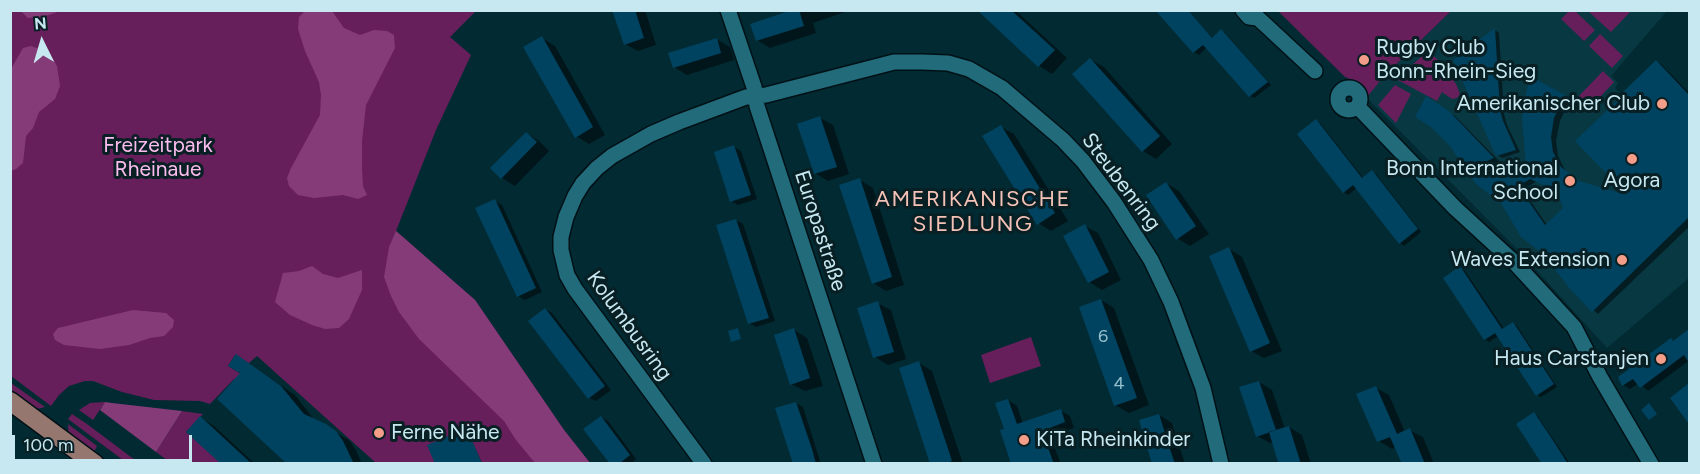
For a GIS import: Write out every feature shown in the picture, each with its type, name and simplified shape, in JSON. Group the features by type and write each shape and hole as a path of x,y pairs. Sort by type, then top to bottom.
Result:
{"main road":[{"path":"10,401 95,464"}],"street":[{"name":"Europastraße","path":"728,10 874,464"},
{"path":"1243,10 1249,17 1258,18 1315,71"},
{"name":"Steubenring","path":"756,96 894,62 948,63 969,69 1002,87 1048,126 1083,161 1119,209 1151,260 1171,302 1199,378 1221,464"},
{"name":"Kolumbusring","path":"704,464 575,289 563,262 561,237 571,204 583,183 612,156 651,134 679,122 746,97 756,96"},
{"path":"1358,107 1457,210 1515,263 1574,327 1600,377 1652,464"}],"shaded area":[{"path":"21,11 60,11 46,16 28,18"},
{"path":"305,11 332,11 344,28 360,35 374,30 387,31 394,35 395,48 366,105 362,169 363,186 367,195 358,199 343,195 314,198 298,195 289,186 287,178 291,168 320,115 319,82 298,29 299,17"},
{"name":"Bonn International School","path":"1451,11 1667,11 1611,76 1618,83 1615,88 1689,166 1689,278 1607,348 1519,251 1369,100 1368,96 1384,76"},
{"path":"31,46 45,51 53,59 57,66 60,86 55,99 39,112 33,128 26,136 23,163 11,171 11,69 23,48"},
{"path":"396,231 475,300 564,430 590,463 535,463 504,421 419,339 399,312 384,277 389,247"},
{"path":"312,266 323,274 338,278 362,270 362,290 349,319 339,328 325,329 312,325 290,315 275,302 283,273 299,271"},
{"path":"133,310 166,313 174,320 173,327 164,336 129,345 100,349 64,345 55,340 53,334 58,328"},
{"path":"105,402 182,411 156,452 100,410"}],"green space":[{"path":"1570,10 1575,11 1595,30 1584,41 1561,19"},
{"name":"Freizeitpark Rheinaue","path":"11,11 476,11 450,37 471,55 436,130 396,231 475,300 564,430 590,463 482,463 466,428 435,463 376,463 257,356 249,363 235,355 228,366 250,380 234,379 210,404 200,401 154,400 122,392 93,381 85,381 69,386 51,406 11,376"},
{"name":"Rugby Club Bonn-Rhein-Sieg","path":"1278,11 1451,11 1384,76 1368,96 1364,87 1345,77"},
{"path":"1588,11 1631,11 1611,32"},
{"path":"1600,34 1623,56 1612,68 1589,46"},
{"path":"1428,51 1439,61 1456,84 1460,94 1457,98 1452,99 1442,92 1437,101 1396,79"},
{"path":"1603,71 1614,82 1590,108 1578,97"},
{"path":"1395,85 1411,94 1396,123 1378,105"},
{"path":"1031,337 1041,366 990,383 981,355"},
{"path":"11,383 45,407 33,410 11,394"},
{"path":"105,402 93,420 79,410 90,403"},
{"path":"182,411 203,414 186,432 221,463 171,463 156,452"},
{"path":"72,414 139,463 127,463 68,419"},
{"path":"68,424 97,446 95,450 89,451 69,437"}],"building":[{"path":"612,10 635,10 644,38 624,45"},
{"path":"792,10 799,10 804,26 756,41 750,24"},
{"path":"977,10 1011,10 1055,50 1038,67"},
{"path":"1155,10 1188,10 1212,38 1221,29 1268,82 1249,97 1203,45 1193,53"},
{"path":"1495,28 1500,110 1516,150 1496,156 1453,60"},
{"path":"542,36 593,127 575,138 523,47"},
{"path":"717,38 721,53 673,68 668,53"},
{"path":"1090,58 1160,136 1142,152 1072,74"},
{"path":"1656,60 1689,95 1689,217 1592,312 1542,253 1521,237 1501,203 1476,184 1450,146 1431,127 1415,117 1426,96 1449,111 1494,158 1487,161 1501,178 1526,167 1522,118 1530,76 1565,95 1554,118 1551,137 1553,152 1561,167 1579,181 1627,195 1575,141 1625,93 1623,92","holes":["1530,179 1550,188 1560,200 1563,208 1545,225 1518,186"]},
{"path":"820,116 837,167 814,174 797,124"},
{"path":"1316,119 1362,178 1372,170 1418,229 1399,244 1353,185 1343,193 1297,134"},
{"path":"1001,125 1055,213 1037,225 982,136"},
{"path":"526,132 537,142 501,179 490,168"},
{"path":"734,145 751,195 730,202 714,152"},
{"path":"860,178 892,277 872,284 839,185"},
{"path":"1166,182 1196,226 1176,240 1146,195"},
{"path":"495,199 536,288 517,297 475,208"},
{"path":"736,219 769,318 748,324 716,225"},
{"path":"1085,224 1109,272 1088,283 1063,236"},
{"path":"1229,247 1270,343 1250,352 1209,256"},
{"path":"1460,266 1502,329 1513,322 1554,384 1536,396 1495,333 1484,340 1443,278"},
{"path":"1101,299 1137,398 1114,406 1079,307"},
{"path":"878,301 894,352 873,358 857,308"},
{"path":"545,308 605,386 588,399 528,321"},
{"path":"738,328 741,339 731,342 728,331"},
{"path":"794,328 810,378 790,385 774,335"},
{"name":"Haus Carstanjen","path":"1689,329 1689,363 1684,355 1640,388 1633,379 1622,386 1618,377 1671,338 1673,341"},
{"path":"236,354 281,386 304,414 336,431 354,464 287,464 217,399 240,373 228,366"},
{"path":"919,361 952,461 944,464 930,464 899,368"},
{"path":"1259,381 1276,430 1256,437 1239,387"},
{"name":"Haus Carstanjen","path":"1689,383 1689,424 1670,398"},
{"path":"1376,386 1397,434 1410,428 1425,464 1402,464 1390,437 1377,442 1356,394"},
{"name":"KiTa Rheinkinder","path":"1008,399 1017,424 1061,409 1065,422 1042,431 1054,464 1011,464 1000,430 1004,429 995,403"},
{"path":"796,402 816,464 793,464 775,408"},
{"path":"1649,403 1657,414 1649,420 1641,410"},
{"path":"1534,412 1568,464 1542,464 1516,424"},
{"path":"1159,414 1175,464 1152,464 1139,420"},
{"path":"200,416 252,464 221,464 186,432"},
{"path":"601,416 630,455 619,464 610,464 583,429"},
{"path":"1289,426 1301,464 1279,464 1277,459 1269,432"},
{"path":"467,428 482,464 435,464 427,445"}],"place":[{"name":"Rugby Club Bonn-Rhein-Sieg","path":"1364,60"},
{"name":"Amerikanischer Club","path":"1662,104"},
{"name":"Agora","path":"1632,159"},
{"name":"Bonn International School","path":"1570,181"},
{"name":"Waves Extension","path":"1622,260"},
{"name":"Haus Carstanjen","path":"1661,359"},
{"name":"Ferne Nähe","path":"379,433"},
{"name":"KiTa Rheinkinder","path":"1024,440"}],"district":[{"name":"AMERIKANISCHE SIEDLUNG","path":"973,212"}]}
